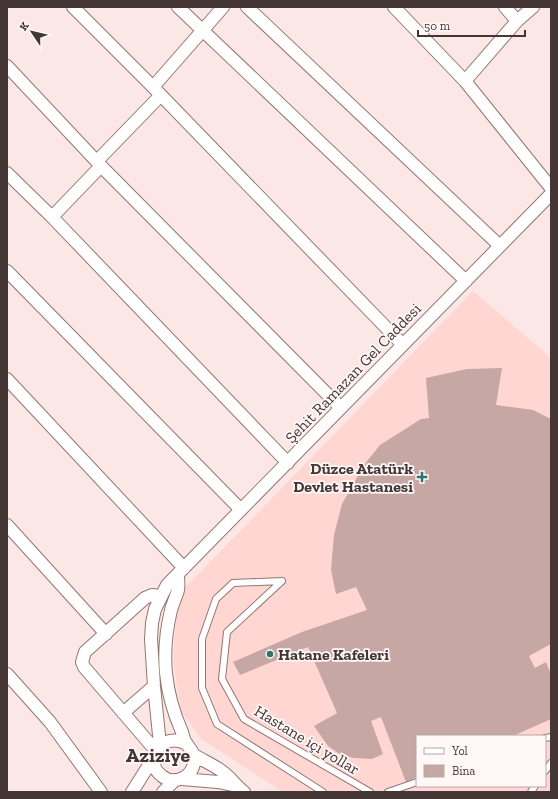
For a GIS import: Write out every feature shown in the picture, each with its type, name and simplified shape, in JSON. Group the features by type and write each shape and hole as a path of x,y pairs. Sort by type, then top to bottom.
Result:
{"street":[{"path":"73,7 157,91 403,345"},
{"path":"178,7 466,280"},
{"path":"52,217 99,163 157,91 202,30 223,7"},
{"path":"247,7 500,246"},
{"path":"394,7 465,81 551,188"},
{"path":"505,7 517,21"},
{"path":"465,81 517,21 533,7"},
{"path":"7,66 99,163 341,408"},
{"path":"7,174 52,217 288,463"},
{"name":"Şehit Ramazan Gel Caddesi","path":"157,751 151,639 155,609 160,596 167,585 551,194"},
{"path":"7,271 241,510"},
{"path":"7,379 181,571 178,589 167,627 165,658 166,674 173,706 186,744"},
{"path":"7,525 106,634"},
{"path":"157,751 84,667 82,662 85,652 145,598 152,595 160,596"},
{"path":"7,674 50,722 101,792"},
{"path":"123,713 154,686"},
{"path":"132,792 157,751 166,741 180,740 192,749 194,756 192,769 188,775 163,792"},
{"path":"157,751 154,764 157,771 168,779 212,781 240,789"},
{"path":"194,756 223,772 240,789"}],"lane":[{"name":"Hastane içi yollar","path":"323,792 217,724 202,688 202,639 216,599 234,583 282,581 226,632 222,679 244,719 370,792"},
{"path":"388,792 416,782"}],"shaded area":[{"name":"Düzce Atatürk Devlet Hastanesi","path":"473,291 551,358 551,792 283,792 201,739 180,710 173,659 178,595"}],"building":[{"name":"Düzce Atatürk Devlet Hastanesi","path":"502,368 496,405 533,410 551,419 551,644 529,656 535,668 546,662 551,674 551,719 515,735 416,735 416,777 406,782 381,717 371,721 383,754 372,759 354,758 341,755 328,746 314,726 337,713 308,647 240,675 233,662 302,632 367,610 356,587 336,594 331,570 334,535 342,504 364,465 380,445 421,419 429,418 426,378 467,369"}],"place":[{"name":"Düzce Atatürk Devlet Hastanesi","path":"422,477"},
{"name":"Hatane Kafeleri","path":"270,654"}],"district":[{"name":"Aziziye","path":"158,755"}]}
